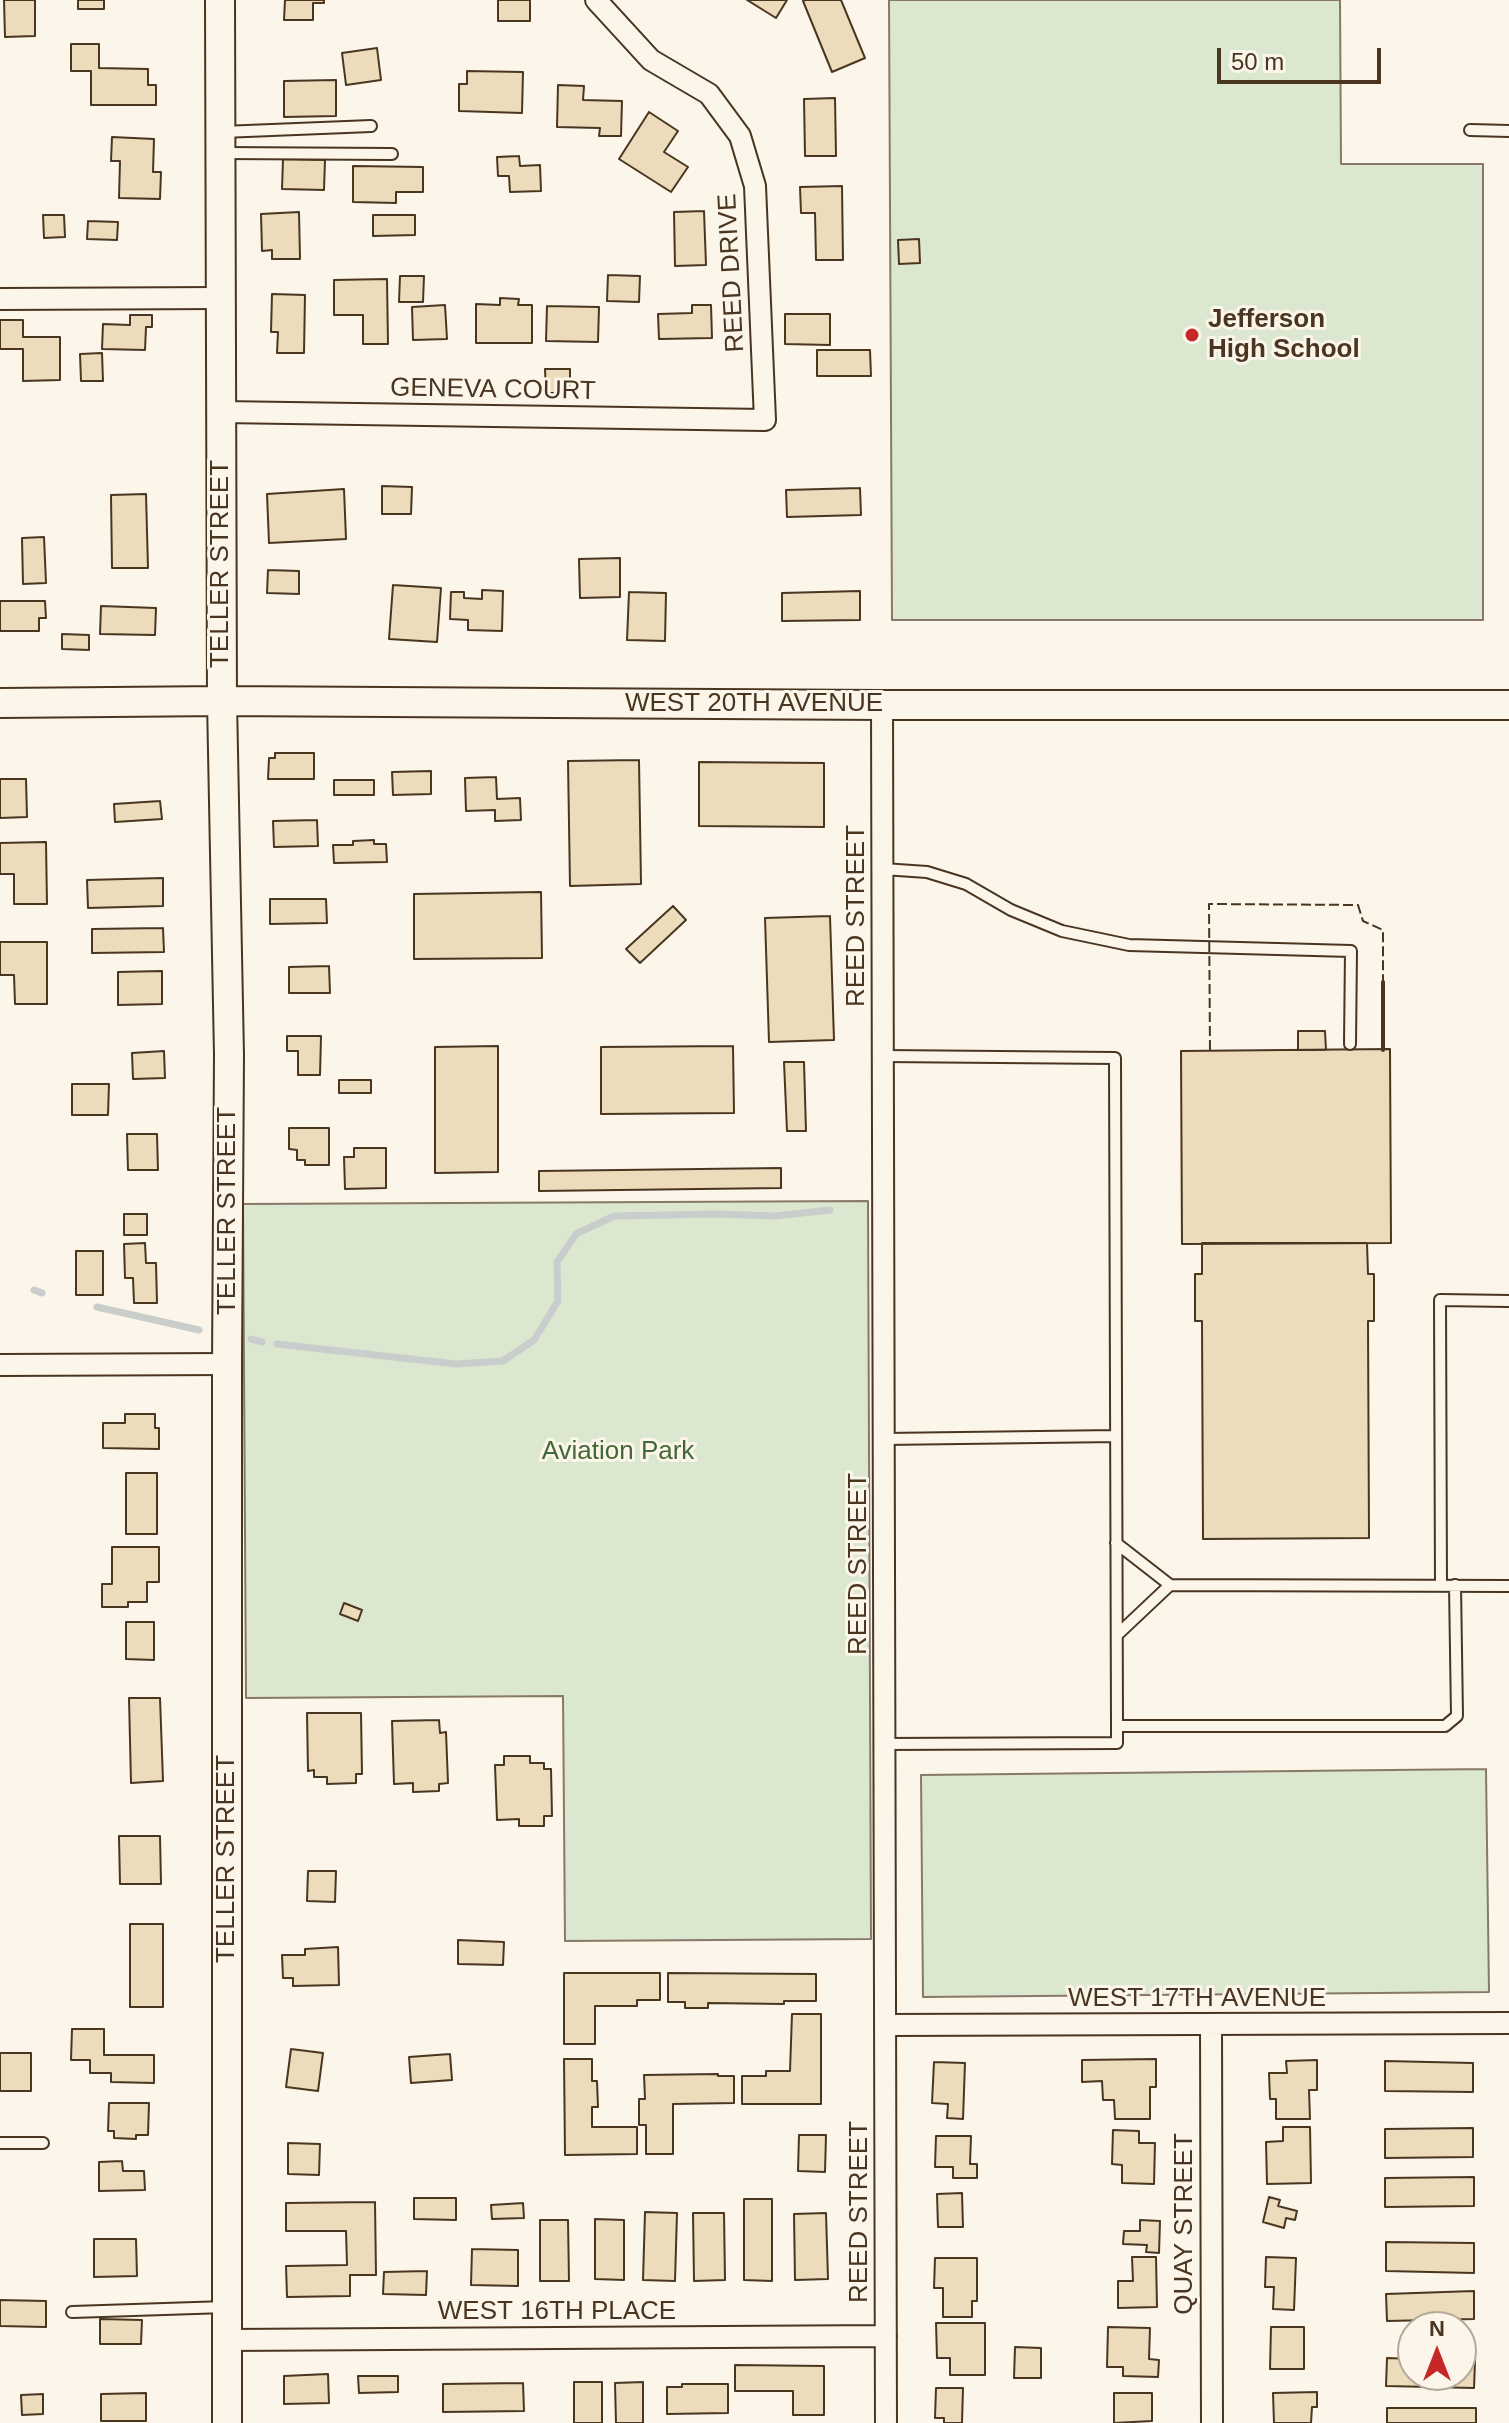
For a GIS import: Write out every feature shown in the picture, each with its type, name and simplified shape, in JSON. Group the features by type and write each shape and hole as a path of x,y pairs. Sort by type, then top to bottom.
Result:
{"street":[{"name":"TELLER STREET","path":"220,0 222,701 229,1055 227,2423"},
{"name":"REED DRIVE","path":"596,0 651,60 709,94 740,136 755,186 765,420"},
{"path":"0,299 221,298"},
{"name":"GENEVA COURT","path":"221,412 765,420"},
{"name":"WEST 20TH AVENUE","path":"0,703 1509,705"},
{"name":"REED STREET","path":"882,705 886,2423"},
{"path":"0,1365 227,1364"},
{"name":"WEST 17TH AVENUE","path":"886,2025 1509,2023"},
{"name":"QUAY STREET","path":"1211,2025 1212,2423"},
{"name":"WEST 16TH PLACE","path":"228,2340 886,2336"}],"lane":[{"path":"220,143 371,126"},
{"path":"1470,130 1509,131"},
{"path":"220,143 392,154"},
{"path":"883,869 927,872 966,884 1011,910 1062,931 1129,945 1351,951 1350,1044"},
{"path":"883,1056 1115,1058 1117,1635 1117,1743 885,1744"},
{"path":"1441,1585 1440,1300 1509,1301"},
{"path":"884,1439 1116,1436"},
{"path":"1116,1543 1170,1585 1509,1586"},
{"path":"1117,1635 1170,1585"},
{"path":"1117,1726 1445,1726 1457,1716 1455,1585"},
{"path":"0,2143 43,2143"},
{"path":"72,2312 228,2307"}],"green space":[{"name":"Jefferson High School","path":"889,0 1340,0 1341,164 1483,164 1483,620 892,620"},
{"name":"Aviation Park","path":"868,1201 871,1939 565,1941 563,1696 246,1698 243,1204"},
{"path":"1486,1769 1489,1992 923,1997 921,1775"}],"building":[{"path":"4,0 35,0 35,36 5,37"},
{"path":"78,0 104,0 104,9 78,9"},
{"path":"285,0 324,0 324,3 313,3 313,20 284,20"},
{"path":"498,0 530,0 530,21 498,21"},
{"path":"747,0 787,0 776,18"},
{"path":"841,0 865,58 832,72 803,1"},
{"path":"71,44 99,44 99,68 148,69 148,85 156,85 156,105 91,105 91,71 71,71"},
{"path":"377,48 381,80 346,85 342,53"},
{"path":"467,71 523,72 522,113 459,111 459,84 467,84"},
{"path":"336,80 336,116 284,117 284,81"},
{"path":"558,85 584,86 583,100 622,101 621,136 599,136 600,128 557,127"},
{"path":"835,98 836,156 805,156 804,99"},
{"path":"649,112 678,131 664,152 688,167 671,192 619,159"},
{"path":"112,137 154,139 153,172 161,172 160,199 119,198 120,161 111,161"},
{"path":"519,156 520,166 540,165 541,191 510,192 509,176 498,176 497,157"},
{"path":"283,159 325,160 324,190 282,189"},
{"path":"353,166 423,167 423,192 396,192 396,203 353,202"},
{"path":"842,186 843,260 816,260 815,213 801,213 800,187"},
{"path":"704,211 706,265 675,266 674,212"},
{"path":"299,212 300,259 272,259 272,250 262,251 261,214"},
{"path":"43,215 64,215 65,237 44,238"},
{"path":"373,215 415,215 415,235 373,236"},
{"path":"88,221 118,222 117,240 87,239"},
{"path":"919,239 920,263 899,264 898,240"},
{"path":"608,275 640,276 639,302 607,301"},
{"path":"400,276 424,276 423,302 399,302"},
{"path":"387,279 388,344 363,344 363,315 334,315 334,280"},
{"path":"272,294 305,295 304,353 277,353 278,332 271,332"},
{"path":"500,298 519,299 518,305 532,305 532,343 476,343 476,304 500,305"},
{"path":"445,305 447,339 413,340 412,307"},
{"path":"692,305 711,305 712,338 659,339 658,314 692,313"},
{"path":"547,306 599,307 598,342 546,341"},
{"path":"785,314 830,314 830,345 785,344"},
{"path":"130,315 152,315 152,327 146,327 145,350 102,349 103,324 130,325"},
{"path":"0,320 23,320 23,337 60,337 60,380 23,381 23,349 0,349"},
{"path":"817,350 870,350 871,376 817,376"},
{"path":"102,353 103,381 81,381 80,354"},
{"path":"545,369 570,369 570,393 546,393"},
{"path":"382,486 412,487 411,514 382,514"},
{"path":"860,488 861,515 787,517 786,490"},
{"path":"344,489 346,539 269,543 267,494"},
{"path":"146,494 148,568 112,568 111,495"},
{"path":"44,537 46,583 23,584 22,538"},
{"path":"620,558 620,597 580,598 579,559"},
{"path":"268,570 299,571 299,594 267,593"},
{"path":"393,585 441,588 437,642 389,639"},
{"path":"482,590 503,591 502,631 468,630 468,620 450,619 451,592 464,592 464,598 482,599"},
{"path":"860,591 860,620 782,621 782,593"},
{"path":"629,592 666,593 665,641 627,640"},
{"path":"0,601 45,601 46,618 39,618 39,631 0,631"},
{"path":"101,606 156,608 155,635 100,634"},
{"path":"62,634 89,635 89,650 62,649"},
{"path":"275,753 314,753 314,779 268,779 269,758 275,758"},
{"path":"639,760 641,884 570,886 568,761"},
{"path":"699,762 824,763 824,827 699,826"},
{"path":"431,771 431,794 393,795 392,772"},
{"path":"496,777 497,799 520,798 521,820 495,821 495,810 466,811 465,778"},
{"path":"0,779 26,779 27,817 0,818"},
{"path":"334,780 374,780 374,795 334,795"},
{"path":"160,801 162,819 115,822 114,804"},
{"path":"317,820 318,846 274,847 273,821"},
{"path":"374,840 374,844 386,844 387,862 334,863 333,845 353,845 353,841"},
{"path":"46,842 47,904 14,904 14,874 0,874 0,843"},
{"path":"163,878 163,906 88,908 87,880"},
{"path":"541,892 542,958 414,959 414,894"},
{"path":"270,899 326,899 327,923 270,924"},
{"path":"673,906 686,920 640,963 626,949"},
{"path":"830,916 834,1040 769,1042 765,918"},
{"path":"163,928 164,952 92,953 92,929"},
{"path":"0,942 47,942 47,1004 15,1004 14,975 0,975"},
{"path":"329,966 330,993 289,993 289,967"},
{"path":"162,971 162,1004 118,1005 118,972"},
{"path":"1298,1031 1325,1031 1326,1050 1298,1050"},
{"path":"287,1036 321,1036 320,1075 298,1075 298,1051 287,1051"},
{"path":"498,1046 498,1172 435,1173 435,1047"},
{"path":"733,1046 734,1113 601,1114 601,1047"},
{"path":"1390,1049 1391,1243 1182,1244 1181,1051"},
{"path":"164,1051 165,1078 133,1079 132,1053"},
{"path":"784,1062 804,1062 806,1131 787,1131"},
{"path":"339,1080 371,1080 371,1093 339,1093"},
{"path":"72,1084 109,1084 108,1115 72,1115"},
{"path":"289,1128 329,1128 329,1165 305,1165 305,1160 297,1160 297,1150 289,1149"},
{"path":"127,1134 157,1134 158,1170 128,1170"},
{"path":"354,1148 386,1148 386,1188 345,1189 344,1157 354,1157"},
{"path":"781,1168 781,1188 539,1191 539,1171"},
{"path":"124,1214 147,1214 147,1235 124,1235"},
{"path":"145,1243 146,1263 156,1263 157,1303 134,1303 133,1278 125,1278 124,1244"},
{"path":"1202,1243 1367,1243 1368,1274 1374,1274 1374,1321 1368,1321 1369,1538 1203,1539 1202,1321 1195,1321 1195,1274 1202,1274"},
{"path":"76,1251 103,1251 103,1295 76,1295"},
{"path":"125,1414 155,1414 159,1449 103,1448 103,1423 125,1423"},
{"path":"126,1473 157,1473 157,1534 126,1534"},
{"path":"112,1547 159,1547 159,1582 147,1582 147,1602 128,1602 128,1607 102,1607 102,1584 112,1584"},
{"path":"344,1603 362,1610 358,1621 340,1614"},
{"path":"126,1622 154,1622 154,1660 126,1659"},
{"path":"129,1698 160,1698 163,1781 131,1783"},
{"path":"307,1713 361,1713 362,1774 356,1774 356,1783 327,1784 327,1777 314,1777 314,1770 308,1771"},
{"path":"439,1720 440,1733 446,1732 448,1783 439,1784 439,1791 413,1792 413,1783 394,1784 392,1721"},
{"path":"504,1756 530,1756 530,1763 544,1763 544,1769 551,1769 552,1816 544,1816 544,1826 519,1826 519,1819 497,1820 495,1765 504,1765"},
{"path":"119,1836 160,1836 161,1884 120,1884"},
{"path":"308,1871 336,1871 335,1902 307,1901"},
{"path":"130,1924 163,1924 163,2007 130,2007"},
{"path":"458,1940 504,1942 503,1965 458,1964"},
{"path":"338,1947 339,1985 293,1986 293,1978 283,1978 282,1955 305,1955 305,1949"},
{"path":"564,1973 660,1973 660,2000 637,2000 637,2006 595,2006 595,2044 564,2044"},
{"path":"668,1973 816,1974 816,2001 784,2001 784,2004 708,2003 708,2008 685,2008 685,2002 668,2002"},
{"path":"792,2014 821,2014 821,2104 742,2104 742,2076 766,2076 766,2071 790,2071"},
{"path":"72,2029 104,2029 104,2055 154,2055 154,2083 111,2082 111,2073 90,2073 90,2060 71,2060"},
{"path":"291,2049 323,2053 318,2091 286,2087"},
{"path":"0,2053 31,2053 31,2091 0,2091"},
{"path":"450,2054 452,2080 411,2083 409,2057"},
{"path":"564,2059 592,2059 592,2081 597,2081 598,2107 592,2107 592,2127 637,2127 637,2154 565,2155"},
{"path":"1156,2059 1156,2087 1150,2087 1150,2119 1115,2119 1114,2100 1103,2100 1102,2081 1082,2082 1082,2060"},
{"path":"1317,2060 1317,2090 1309,2090 1310,2119 1276,2119 1276,2099 1270,2099 1269,2073 1287,2073 1286,2061"},
{"path":"1385,2061 1473,2063 1473,2092 1385,2091"},
{"path":"934,2062 965,2063 963,2119 947,2118 948,2104 932,2103"},
{"path":"644,2075 734,2076 734,2103 673,2104 673,2154 646,2154 646,2125 639,2125 639,2099 645,2099"},
{"path":"109,2103 149,2103 148,2135 136,2135 136,2139 114,2138 114,2131 108,2131"},
{"path":"1283,2127 1310,2127 1311,2183 1267,2184 1266,2142 1283,2141"},
{"path":"1473,2128 1473,2157 1385,2158 1385,2129"},
{"path":"1113,2130 1139,2131 1139,2143 1155,2143 1154,2184 1122,2183 1122,2165 1112,2164"},
{"path":"799,2135 826,2135 825,2172 798,2171"},
{"path":"936,2136 971,2136 970,2164 977,2164 977,2178 953,2178 953,2167 935,2167"},
{"path":"288,2143 320,2144 319,2175 288,2174"},
{"path":"122,2161 123,2171 144,2171 145,2190 99,2191 99,2162"},
{"path":"1474,2177 1474,2206 1385,2207 1385,2178"},
{"path":"962,2193 963,2227 938,2227 937,2194"},
{"path":"1269,2197 1280,2200 1278,2206 1297,2211 1295,2220 1286,2218 1284,2228 1263,2222"},
{"path":"414,2198 456,2198 456,2220 414,2219"},
{"path":"744,2199 772,2199 772,2281 744,2280"},
{"path":"375,2202 376,2275 350,2275 350,2296 287,2297 286,2266 347,2265 346,2231 286,2231 286,2203"},
{"path":"523,2203 524,2218 492,2219 491,2205"},
{"path":"645,2212 677,2213 675,2281 643,2280"},
{"path":"693,2213 724,2213 725,2280 694,2281"},
{"path":"826,2213 828,2279 795,2280 794,2214"},
{"path":"595,2219 624,2220 624,2280 595,2279"},
{"path":"540,2220 568,2220 569,2281 540,2281"},
{"path":"1140,2220 1160,2221 1159,2253 1146,2252 1147,2245 1123,2244 1124,2231 1140,2231"},
{"path":"94,2239 136,2239 137,2276 94,2277"},
{"path":"1386,2242 1474,2243 1474,2273 1386,2271"},
{"path":"472,2249 518,2250 518,2286 471,2285"},
{"path":"1132,2257 1156,2257 1157,2307 1118,2308 1118,2281 1133,2281"},
{"path":"1266,2257 1296,2258 1294,2310 1273,2309 1274,2287 1265,2287"},
{"path":"935,2258 977,2258 977,2301 972,2301 972,2317 943,2317 943,2288 934,2288"},
{"path":"427,2271 426,2295 383,2294 384,2272"},
{"path":"1474,2291 1474,2311 1397,2311 1397,2321 1387,2321 1386,2294"},
{"path":"0,2300 46,2301 46,2327 0,2326"},
{"path":"100,2319 142,2320 141,2344 100,2344"},
{"path":"936,2323 985,2323 985,2375 950,2375 950,2358 937,2358"},
{"path":"1108,2327 1150,2328 1149,2359 1159,2360 1158,2377 1123,2376 1123,2367 1107,2367"},
{"path":"1271,2327 1304,2327 1304,2369 1270,2369"},
{"path":"1015,2347 1041,2348 1041,2378 1014,2378"},
{"path":"1387,2358 1397,2358 1397,2386 1386,2386"},
{"path":"735,2365 824,2366 824,2415 793,2415 793,2391 735,2391"},
{"path":"328,2374 329,2403 284,2404 284,2376"},
{"path":"358,2376 398,2376 398,2392 359,2393"},
{"path":"574,2382 602,2382 602,2423 574,2423"},
{"path":"643,2382 643,2423 616,2423 615,2383"},
{"path":"523,2383 524,2411 443,2412 443,2384"},
{"path":"682,2384 728,2384 728,2413 667,2414 667,2387 682,2387"},
{"path":"936,2388 963,2388 962,2423 944,2423 944,2418 935,2418"},
{"path":"1317,2392 1317,2407 1312,2407 1311,2423 1274,2423 1273,2393"},
{"path":"146,2393 146,2421 101,2421 101,2394"},
{"path":"1114,2393 1152,2393 1152,2421 1114,2423"},
{"path":"43,2394 43,2414 22,2415 21,2395"},
{"path":"1387,2408 1476,2408 1476,2423 1387,2423"}],"waterway":[{"path":"277,1344 456,1364 503,1361 534,1340 558,1301 557,1262 576,1234 614,1216 775,1216 830,1210"},
{"path":"34,1290 42,1293"},
{"path":"97,1307 199,1330"},
{"path":"251,1339 262,1342"}],"fence":[{"path":"1210,1050 1209,904 1358,905 1363,921 1383,930 1383,982"}],"wall":[{"path":"1383,982 1383,1050"}],"place":[{"name":"Jefferson High School","path":"1192,335"}]}
